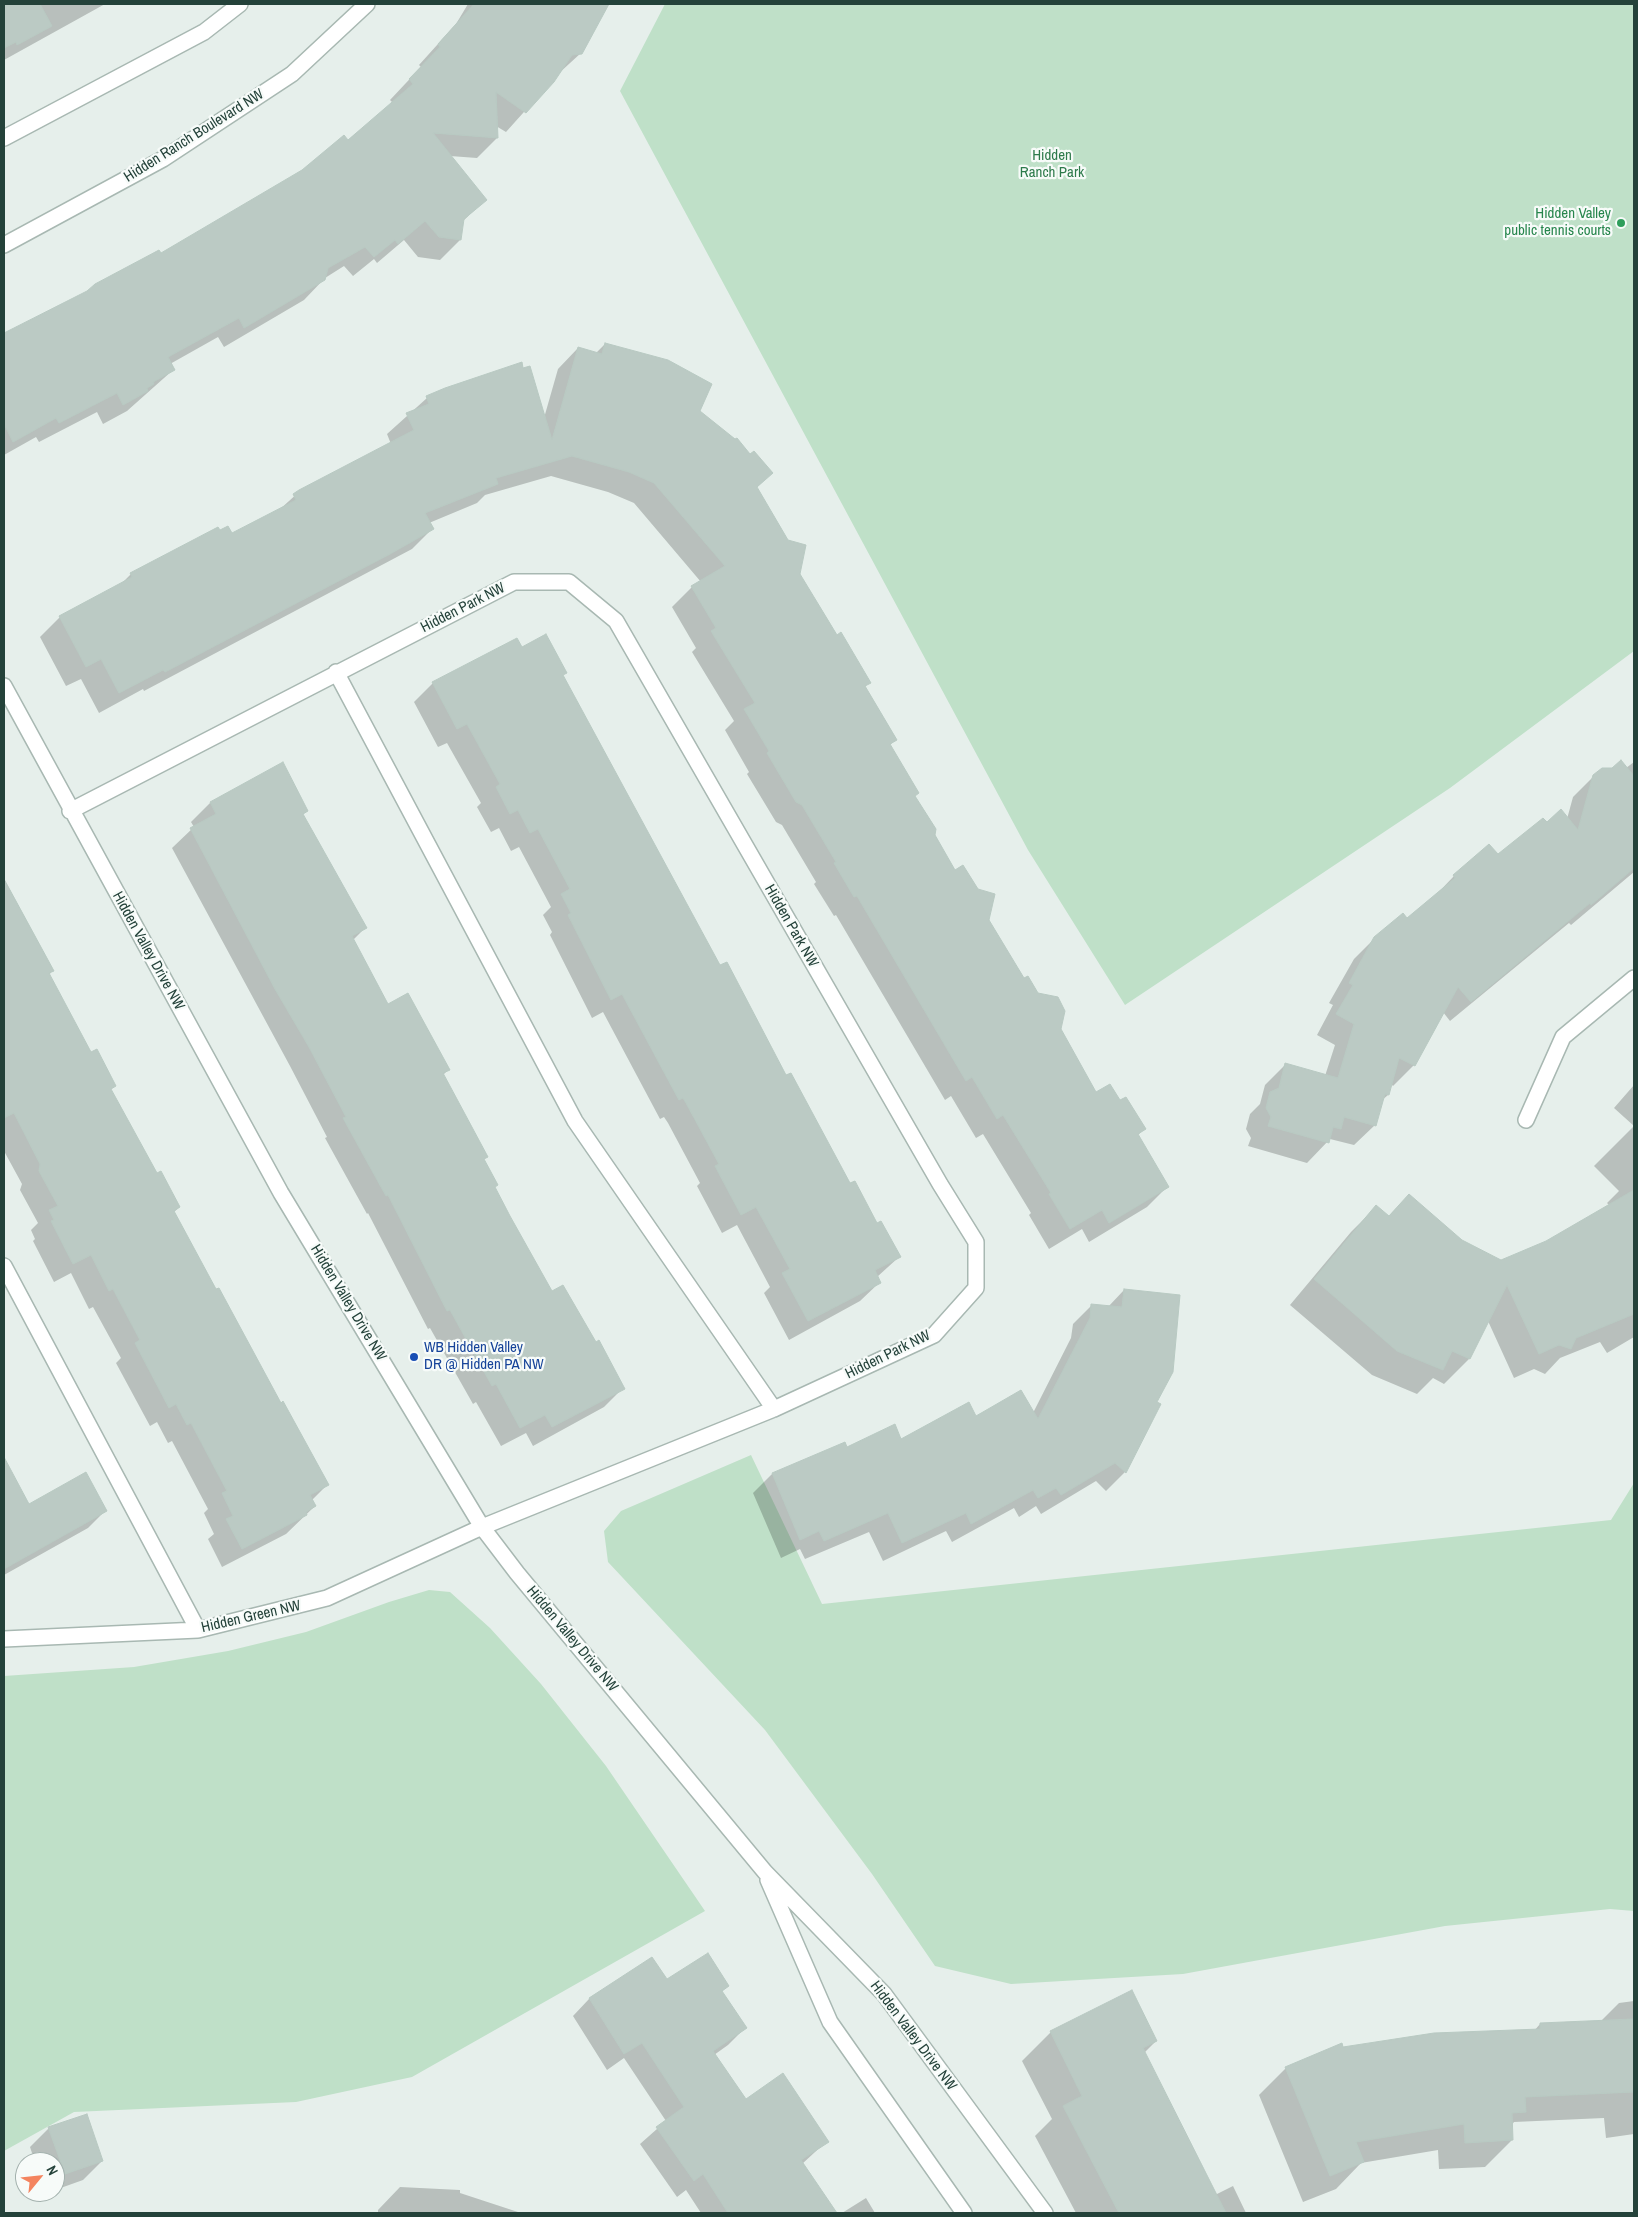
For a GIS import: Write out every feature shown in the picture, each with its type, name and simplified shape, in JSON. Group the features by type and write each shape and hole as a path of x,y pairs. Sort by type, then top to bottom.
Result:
{"street":[{"path":"4,138 204,32 240,4"},
{"name":"Hidden Ranch Boulevard NW","path":"4,245 163,159 284,79 367,4"},
{"name":"Hidden Park NW","path":"70,811 336,672 514,582 569,582 616,621 940,1184 976,1242 976,1288 934,1335 774,1409 482,1527"},
{"path":"336,672 575,1121 774,1409"},
{"name":"Hidden Valley Drive NW","path":"4,686 70,811 281,1193 482,1527 517,1573 765,1872 884,1994 1044,2213"},
{"path":"1526,1120 1562,1037 1634,978"},
{"path":"4,1266 198,1630"},
{"name":"Hidden Green NW","path":"4,1640 198,1630 327,1598 482,1527"},
{"name":"Hidden Valley Drive NW","path":"765,1872 830,2022 964,2213"}],"green space":[{"name":"Hidden Ranch Park","path":"665,4 1634,4 1634,651 1450,788 1125,1005 1028,850 620,91"},
{"path":"751,1455 822,1604 1611,1520 1634,1483 1634,1911 1610,1909 1445,1926 1183,1974 1011,1984 935,1966 872,1874 765,1730 608,1562 604,1531 621,1511"},
{"path":"429,1590 450,1592 490,1628 541,1684 606,1766 705,1911 412,2077 296,2102 74,2112 4,2151 4,1676 134,1667 228,1651 306,1632 389,1602"}],"building":[{"path":"4,4 40,4 52,26 17,45 16,42 4,48"},
{"path":"474,4 609,4 582,54 572,55 554,82 526,113 496,92 498,138 433,133 487,200 464,219 461,240 439,237 425,221 398,244 395,240 374,257 365,247 328,268 325,280 244,328 239,318 168,357 175,370 153,382 154,384 147,388 148,391 123,405 117,393 59,423 56,418 13,442 4,424 4,333 87,291 95,284 159,250 161,253 302,170 344,135 348,140 413,84 409,79 440,47 438,44"},
{"path":"605,343 668,360 712,384 700,411 735,439 737,438 750,454 754,451 773,473 757,487 788,540 806,545 800,574 837,635 841,632 871,683 865,686 897,740 890,744 919,793 915,796 936,829 935,835 955,870 963,865 978,889 995,894 989,920 1024,978 1028,976 1038,993 1058,997 1065,1011 1061,1029 1096,1092 1110,1084 1120,1100 1126,1097 1146,1129 1138,1134 1169,1187 1109,1223 1102,1210 1070,1229 1049,1194 1051,1193 1003,1115 997,1119 972,1077 966,1081 857,896 854,897 834,863 836,862 802,805 796,802 767,753 769,751 744,709 755,703 711,631 716,628 691,586 725,566 654,483 629,472 572,456 496,478 498,484 425,513 434,529 165,672 163,670 119,693 101,659 86,667 59,616 132,577 130,573 218,527 220,530 228,526 232,533 296,500 293,494 299,490 414,430 406,413 429,404 426,396 445,388 522,362 523,368 530,366 552,440 578,347 602,354"},
{"path":"546,634 567,673 563,675 720,965 727,962 786,1075 791,1073 850,1183 855,1181 877,1223 881,1221 901,1257 875,1270 881,1283 808,1321 782,1273 790,1269 756,1207 741,1215 715,1166 719,1164 683,1098 679,1100 622,994 611,1000 568,915 571,913 561,894 570,889 538,829 530,833 518,810 510,814 496,787 500,784 467,724 457,729 432,682 517,638 522,647"},
{"path":"1621,760 1634,776 1634,868 1471,1002 1458,987 1415,1066 1399,1058 1389,1095 1385,1094 1376,1126 1344,1117 1341,1129 1333,1127 1329,1143 1268,1126 1271,1117 1266,1108 1270,1092 1279,1088 1285,1063 1338,1078 1354,1024 1336,1014 1353,985 1349,983 1374,937 1403,913 1407,918 1455,878 1453,875 1489,844 1498,854 1543,818 1547,822 1561,809 1578,830 1593,775 1602,768 1612,768"},
{"path":"283,762 308,811 303,814 367,928 352,936 388,1004 408,993 450,1070 443,1073 488,1157 484,1159 498,1185 495,1187 510,1216 552,1291 563,1285 596,1342 599,1340 625,1389 552,1427 545,1415 520,1428 496,1384 492,1386 450,1310 447,1311 388,1195 386,1196 343,1118 346,1117 309,1047 275,989 190,828 216,814 210,802"},
{"path":"4,879 54,971 49,973 91,1052 97,1049 116,1086 111,1089 157,1173 161,1171 180,1207 174,1211 216,1289 219,1288 281,1403 283,1401 329,1485 310,1495 316,1506 306,1512 307,1515 242,1549 226,1519 233,1516 222,1493 227,1491 191,1423 187,1425 176,1404 169,1408 135,1343 140,1340 113,1289 109,1291 91,1255 73,1264 51,1221 54,1220 49,1210 58,1206 39,1171 40,1164 14,1113 4,1118"},
{"path":"1634,1190 1634,1314 1576,1338 1571,1349 1559,1345 1539,1354 1507,1285 1470,1359 1452,1351 1443,1370 1397,1351 1314,1279 1376,1205 1389,1216 1409,1194 1462,1240 1501,1260 1546,1241"},
{"path":"1124,1289 1180,1295 1173,1372 1157,1402 1161,1404 1126,1473 1115,1463 1061,1495 1056,1488 1038,1498 1033,1490 971,1524 966,1513 902,1543 888,1513 824,1541 819,1531 800,1540 772,1473 845,1442 847,1447 895,1424 901,1439 969,1402 976,1416 1021,1390 1038,1419 1090,1318 1091,1304 1122,1307"},
{"path":"4,1457 29,1504 86,1472 107,1511 4,1569"},
{"path":"708,1953 729,1986 722,1991 747,2028 713,2051 746,2099 783,2073 829,2142 801,2160 837,2213 728,2213 703,2174 694,2181 656,2127 684,2107 642,2043 624,2054 589,1998 652,1957 667,1979"},
{"path":"1132,1990 1157,2041 1143,2048 1226,2213 1119,2213 1063,2106 1082,2096 1050,2031"},
{"path":"1634,2019 1634,2092 1525,2097 1526,2112 1512,2113 1513,2140 1465,2143 1464,2124 1356,2142 1364,2162 1330,2176 1285,2067 1342,2043 1343,2047 1434,2033 1540,2029 1540,2023"},
{"path":"87,2114 103,2161 65,2174 65,2152 57,2152 48,2127"}],"place":[{"name":"Hidden Valley public tennis courts","path":"1621,223"},
{"name":"WB Hidden Valley DR @ Hidden PA NW","path":"414,1357"}]}
